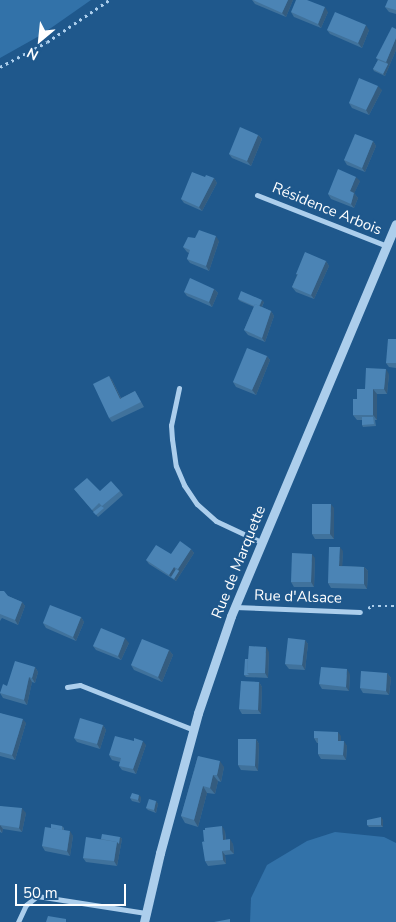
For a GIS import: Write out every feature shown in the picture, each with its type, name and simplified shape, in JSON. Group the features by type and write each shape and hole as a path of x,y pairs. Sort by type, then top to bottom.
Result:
{"street":[{"name":"Résidence Arbois","path":"258,195 387,246"},
{"name":"Rue de Marquette","path":"145,918 194,730 235,607 396,224"},
{"path":"179,388 171,424 174,459 182,480 197,504 216,521 261,542"},
{"name":"Rue d'Alsace","path":"235,607 360,612"},
{"path":"67,687 80,685 194,730"},
{"path":"18,922 26,905 37,896 145,918"}],"path":[{"path":"0,67 47,42 109,0"},
{"path":"360,612 372,606 396,606"}],"shaded area":[{"path":"0,0 91,0 41,35 0,58"},
{"path":"335,832 384,837 396,843 396,922 250,922 251,898 267,865 307,841"}],"building":[{"path":"253,0 288,0 282,13"},
{"path":"296,0 307,0 325,7 318,24 291,12"},
{"path":"388,0 396,0 396,10 385,7"},
{"path":"335,12 366,25 358,43 327,30"},
{"path":"392,27 396,29 396,38 386,62 376,58"},
{"path":"378,60 388,64 383,74 373,69"},
{"path":"359,78 378,86 366,110 349,103"},
{"path":"240,127 258,135 247,161 229,154"},
{"path":"355,134 373,141 362,168 344,160"},
{"path":"338,169 356,177 350,191 354,193 351,204 328,194"},
{"path":"192,172 214,178 199,207 181,199"},
{"path":"199,230 216,236 206,266 187,259 190,250 183,247 188,237 195,238"},
{"path":"305,252 326,261 311,295 292,287"},
{"path":"190,278 214,289 209,302 184,292"},
{"path":"241,291 262,300 259,306 255,304 254,306 238,299"},
{"path":"255,304 271,311 262,338 244,330"},
{"path":"388,339 396,339 396,363 386,363"},
{"path":"247,348 267,356 252,390 233,382"},
{"path":"366,368 386,369 384,389 373,389 373,415 353,415 353,399 357,399 357,389 365,389"},
{"path":"109,376 120,399 135,391 141,402 109,418 93,384"},
{"path":"362,417 373,417 374,424 362,425"},
{"path":"87,478 100,491 111,481 120,491 102,506 99,503 92,510 74,489"},
{"path":"312,504 331,504 330,534 312,534"},
{"path":"101,506 104,508 96,515 93,512"},
{"path":"180,541 191,549 178,569 174,567 169,575 146,560 156,545 171,554"},
{"path":"329,547 340,547 339,566 364,567 364,584 328,583"},
{"path":"292,553 312,554 311,582 291,582"},
{"path":"176,569 179,571 174,579 171,577"},
{"path":"0,591 4,591 8,596 22,602 15,620 0,614"},
{"path":"50,605 81,617 73,637 43,623"},
{"path":"101,628 125,638 118,656 93,646"},
{"path":"288,638 305,640 302,665 285,664"},
{"path":"142,639 169,650 158,677 131,665"},
{"path":"249,646 266,647 265,673 247,673"},
{"path":"245,659 248,659 247,673 249,675 244,675"},
{"path":"15,661 35,667 32,678 29,677 24,700 0,693 3,684 7,686"},
{"path":"321,667 347,669 346,687 319,684"},
{"path":"361,671 387,673 386,691 360,688"},
{"path":"241,681 259,682 258,710 239,709"},
{"path":"0,713 23,719 12,755 0,752"},
{"path":"80,718 103,725 97,744 74,738"},
{"path":"314,731 338,732 338,741 344,741 343,755 318,754 318,738 314,738"},
{"path":"115,736 134,741 134,738 143,741 133,769 119,766 121,758 109,755"},
{"path":"238,739 256,739 255,766 238,765"},
{"path":"198,756 220,761 217,775 213,775 210,788 203,786 194,820 181,816"},
{"path":"132,793 139,795 138,800 130,798"},
{"path":"149,799 156,801 154,810 146,808"},
{"path":"0,806 22,808 19,828 0,825"},
{"path":"381,817 381,825 367,825 367,820"},
{"path":"51,824 62,826 62,830 51,828"},
{"path":"222,826 223,840 230,839 230,850 222,851 223,860 205,861 202,842 205,841 205,828"},
{"path":"45,827 70,831 67,851 42,846"},
{"path":"203,830 205,830 205,841 204,841"},
{"path":"102,834 120,837 119,844 101,839"},
{"path":"86,837 117,842 114,861 83,858"},
{"path":"48,916 66,919 66,922 46,922"},
{"path":"230,919 230,922 214,922"}]}
